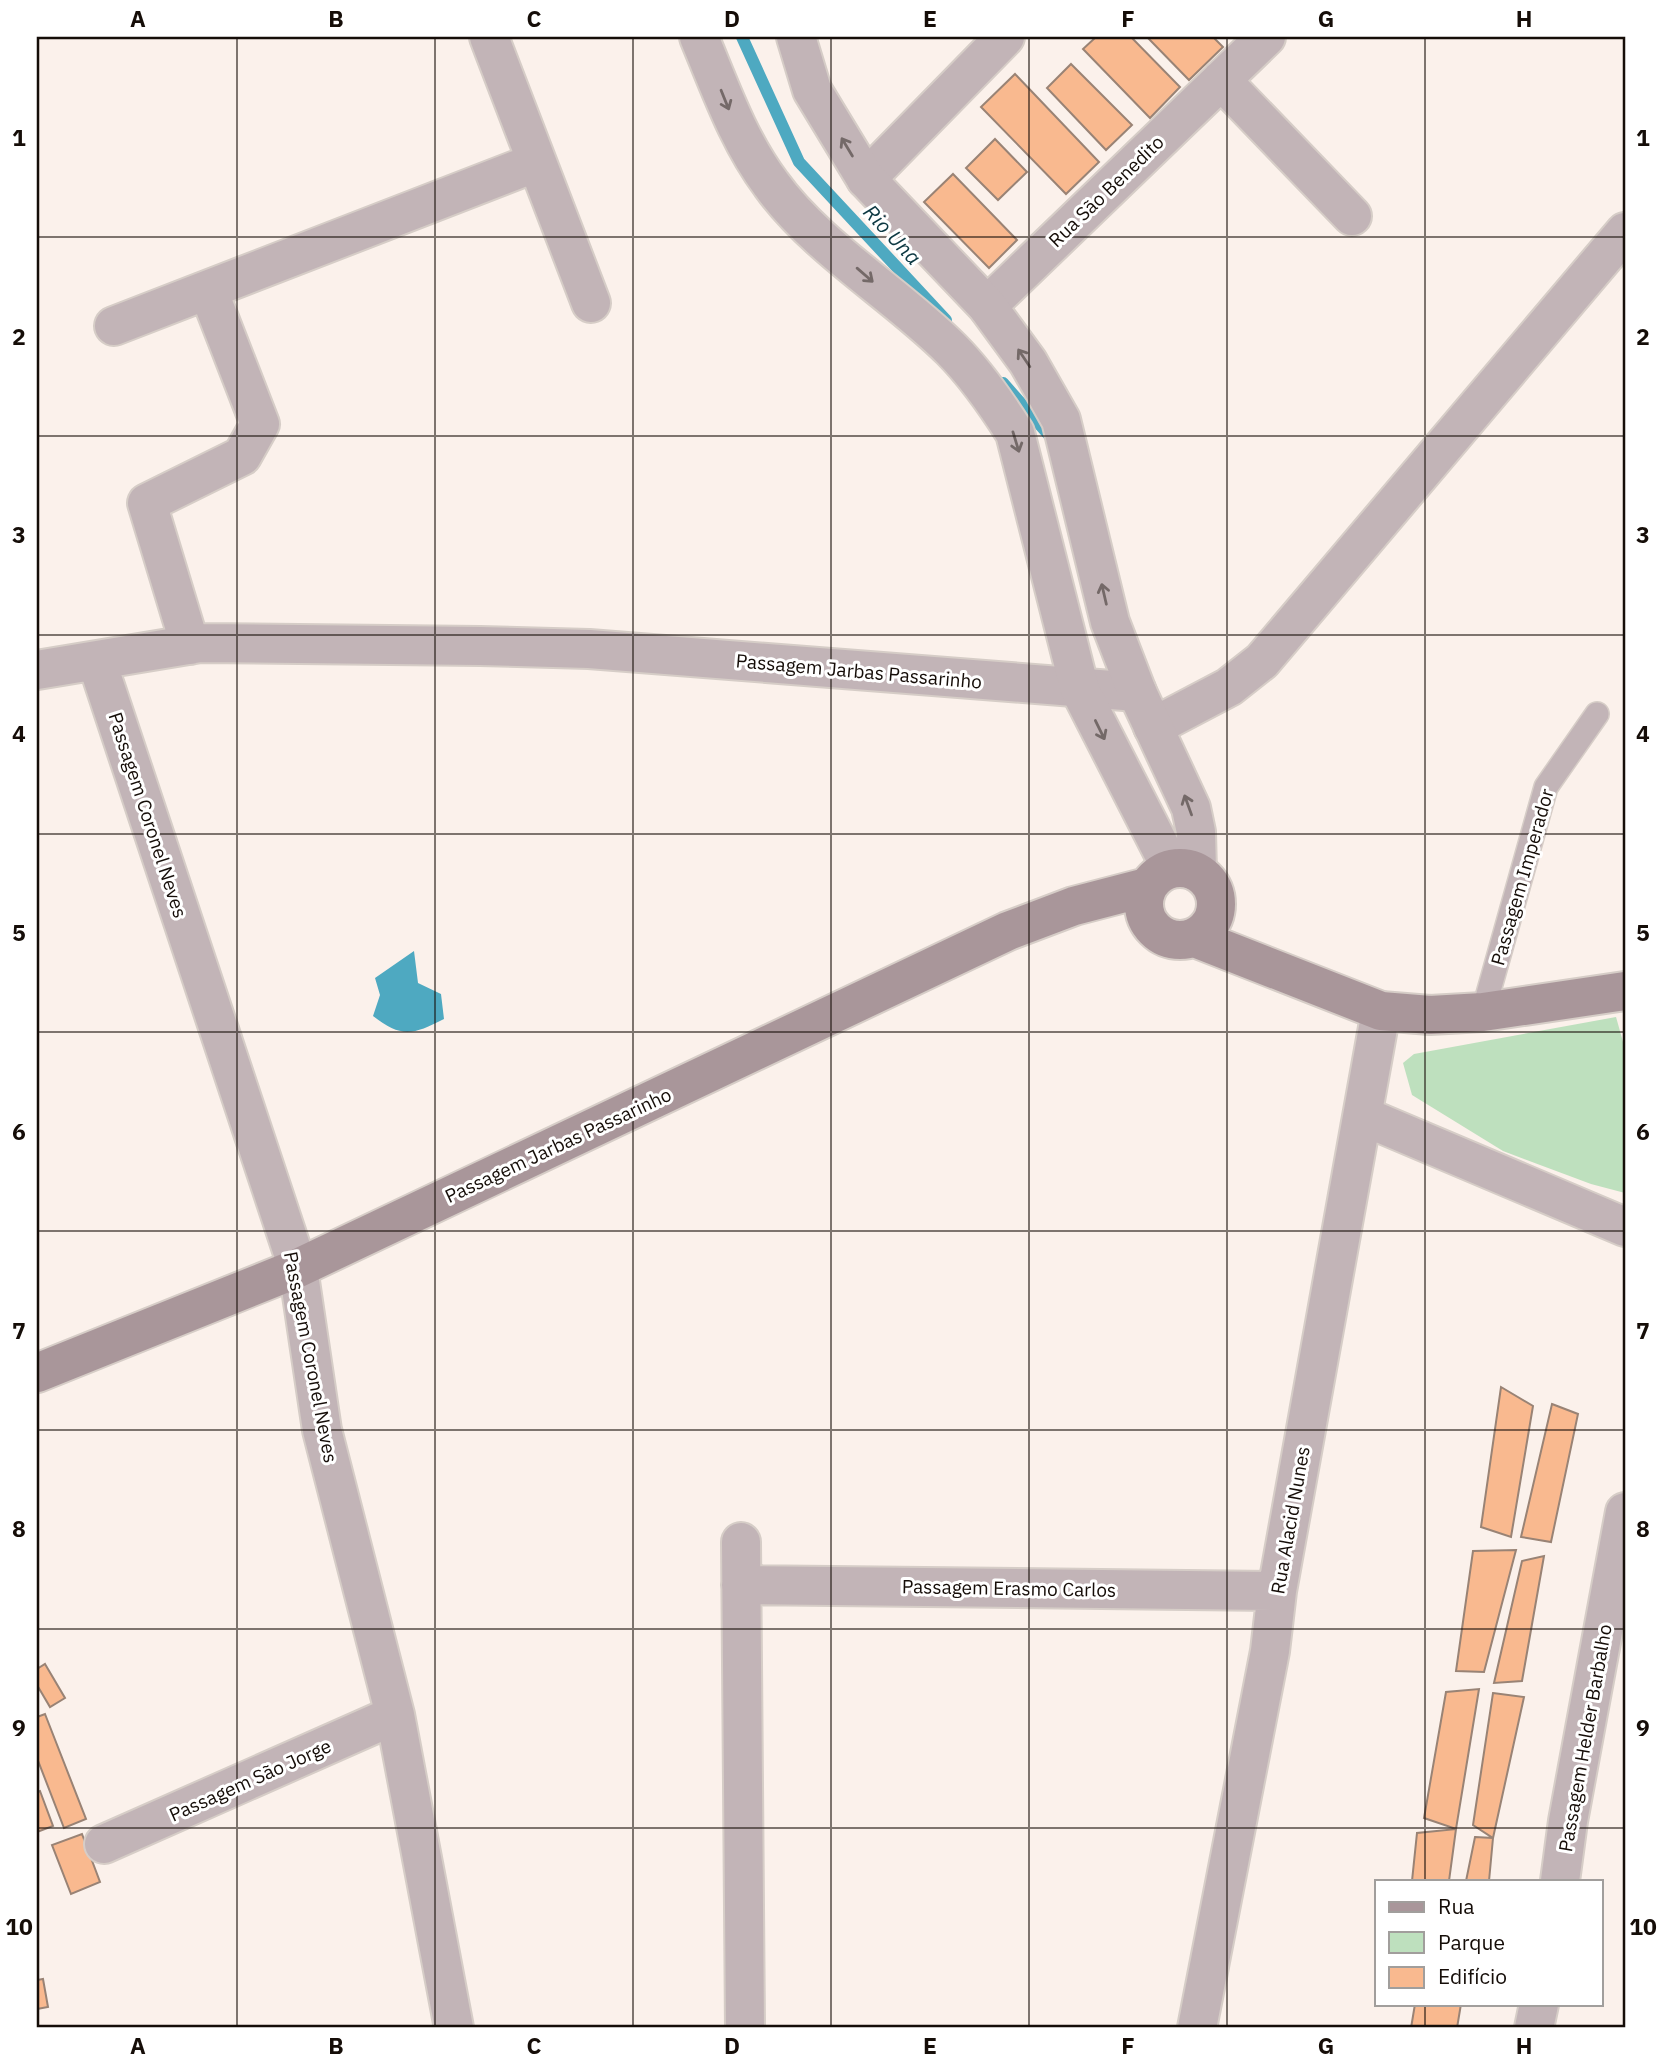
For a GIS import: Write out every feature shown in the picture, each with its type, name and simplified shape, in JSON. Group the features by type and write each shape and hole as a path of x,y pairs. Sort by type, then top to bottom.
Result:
{"main road":[{"path":"1208,881 1215,893 1206,923 1176,941 1158,934 1166,887 1208,881"},
{"name":"Passagem Jarbas Passarinho","path":"37,1373 298,1268 964,950 1074,906 1166,887"},
{"path":"1206,923 1307,980 1381,1011 1430,1015 1483,1012 1625,991"}],"street":[{"path":"489,37 591,303"},
{"path":"699,37 737,128 771,185 824,240 954,345 992,397 1014,433 1080,690 1166,887"},
{"path":"796,37 812,90 866,179 987,306 1028,362 1061,420 1110,622 1137,692 1191,808 1166,887"},
{"path":"866,179 1005,37"},
{"name":"Rua São Benedito","path":"954,345 987,306 1266,37"},
{"path":"1221,80 1352,216"},
{"path":"114,326 537,162"},
{"path":"1153,727 1229,687 1262,661 1625,232"},
{"path":"190,645 147,503 242,456 260,424 208,290"},
{"name":"Passagem Jarbas Passarinho","path":"39,663 97,662 190,645 297,643 589,649 1080,690 1137,692"},
{"name":"Passagem Coronel Neves","path":"97,662 298,1268 322,1430 395,1715 444,2026"},
{"name":"Rua Alacid Nunes","path":"1197,2028 1270,1651 1277,1591 1381,1011"},
{"path":"1363,1116 1625,1227"},
{"name":"Passagem Helder Barbalho","path":"1560,1880 1568,1821 1625,1512"},
{"path":"741,1542 745,2028"},
{"name":"Passagem Erasmo Carlos","path":"741,1586 1277,1591"},
{"name":"Passagem São Jorge","path":"104,1844 395,1715"},
{"path":"1534,2028 1539,2006"}],"lane":[{"name":"Passagem Imperador","path":"1483,1012 1546,787 1597,715"}],"green space":[{"path":"1616,1017 1625,1049 1625,1193 1591,1184 1503,1151 1412,1095 1403,1063 1414,1054"}],"water":[{"path":"414,951 418,983 441,994 444,1019 407,1032 392,1028 373,1016 380,995 375,978"}],"building":[{"path":"1096,37 1131,37 1180,87 1150,118 1083,49"},
{"path":"1147,37 1213,37 1223,47 1189,80"},
{"path":"1071,64 1132,125 1106,150 1047,88"},
{"path":"1015,74 1099,162 1066,194 981,107"},
{"path":"995,139 1027,172 998,200 966,168"},
{"path":"953,174 1017,240 989,268 924,202"},
{"path":"1501,1387 1533,1406 1511,1537 1481,1527"},
{"path":"1552,1404 1578,1414 1551,1542 1521,1537"},
{"path":"1516,1550 1484,1672 1456,1671 1473,1551"},
{"path":"1544,1556 1522,1681 1494,1683 1522,1561"},
{"path":"45,1664 65,1698 50,1707 37,1685 37,1669"},
{"path":"1479,1689 1456,1829 1424,1818 1446,1692"},
{"path":"1493,1693 1524,1697 1493,1838 1473,1825"},
{"path":"45,1714 86,1819 64,1828 37,1758 37,1717"},
{"path":"40,1791 53,1826 37,1832 37,1792"},
{"path":"1456,1829 1449,1880 1412,1880 1417,1833"},
{"path":"82,1834 100,1882 71,1894 52,1845"},
{"path":"1475,1837 1493,1838 1489,1880 1466,1880"},
{"path":"43,1979 48,2007 37,2009 37,1980"},
{"path":"1415,2006 1461,2006 1457,2028 1411,2028"}],"waterway":[{"name":"Rio Una","path":"742,37 799,162 946,320"},
{"name":"Rio Una","path":"1003,383 1049,435"}]}
